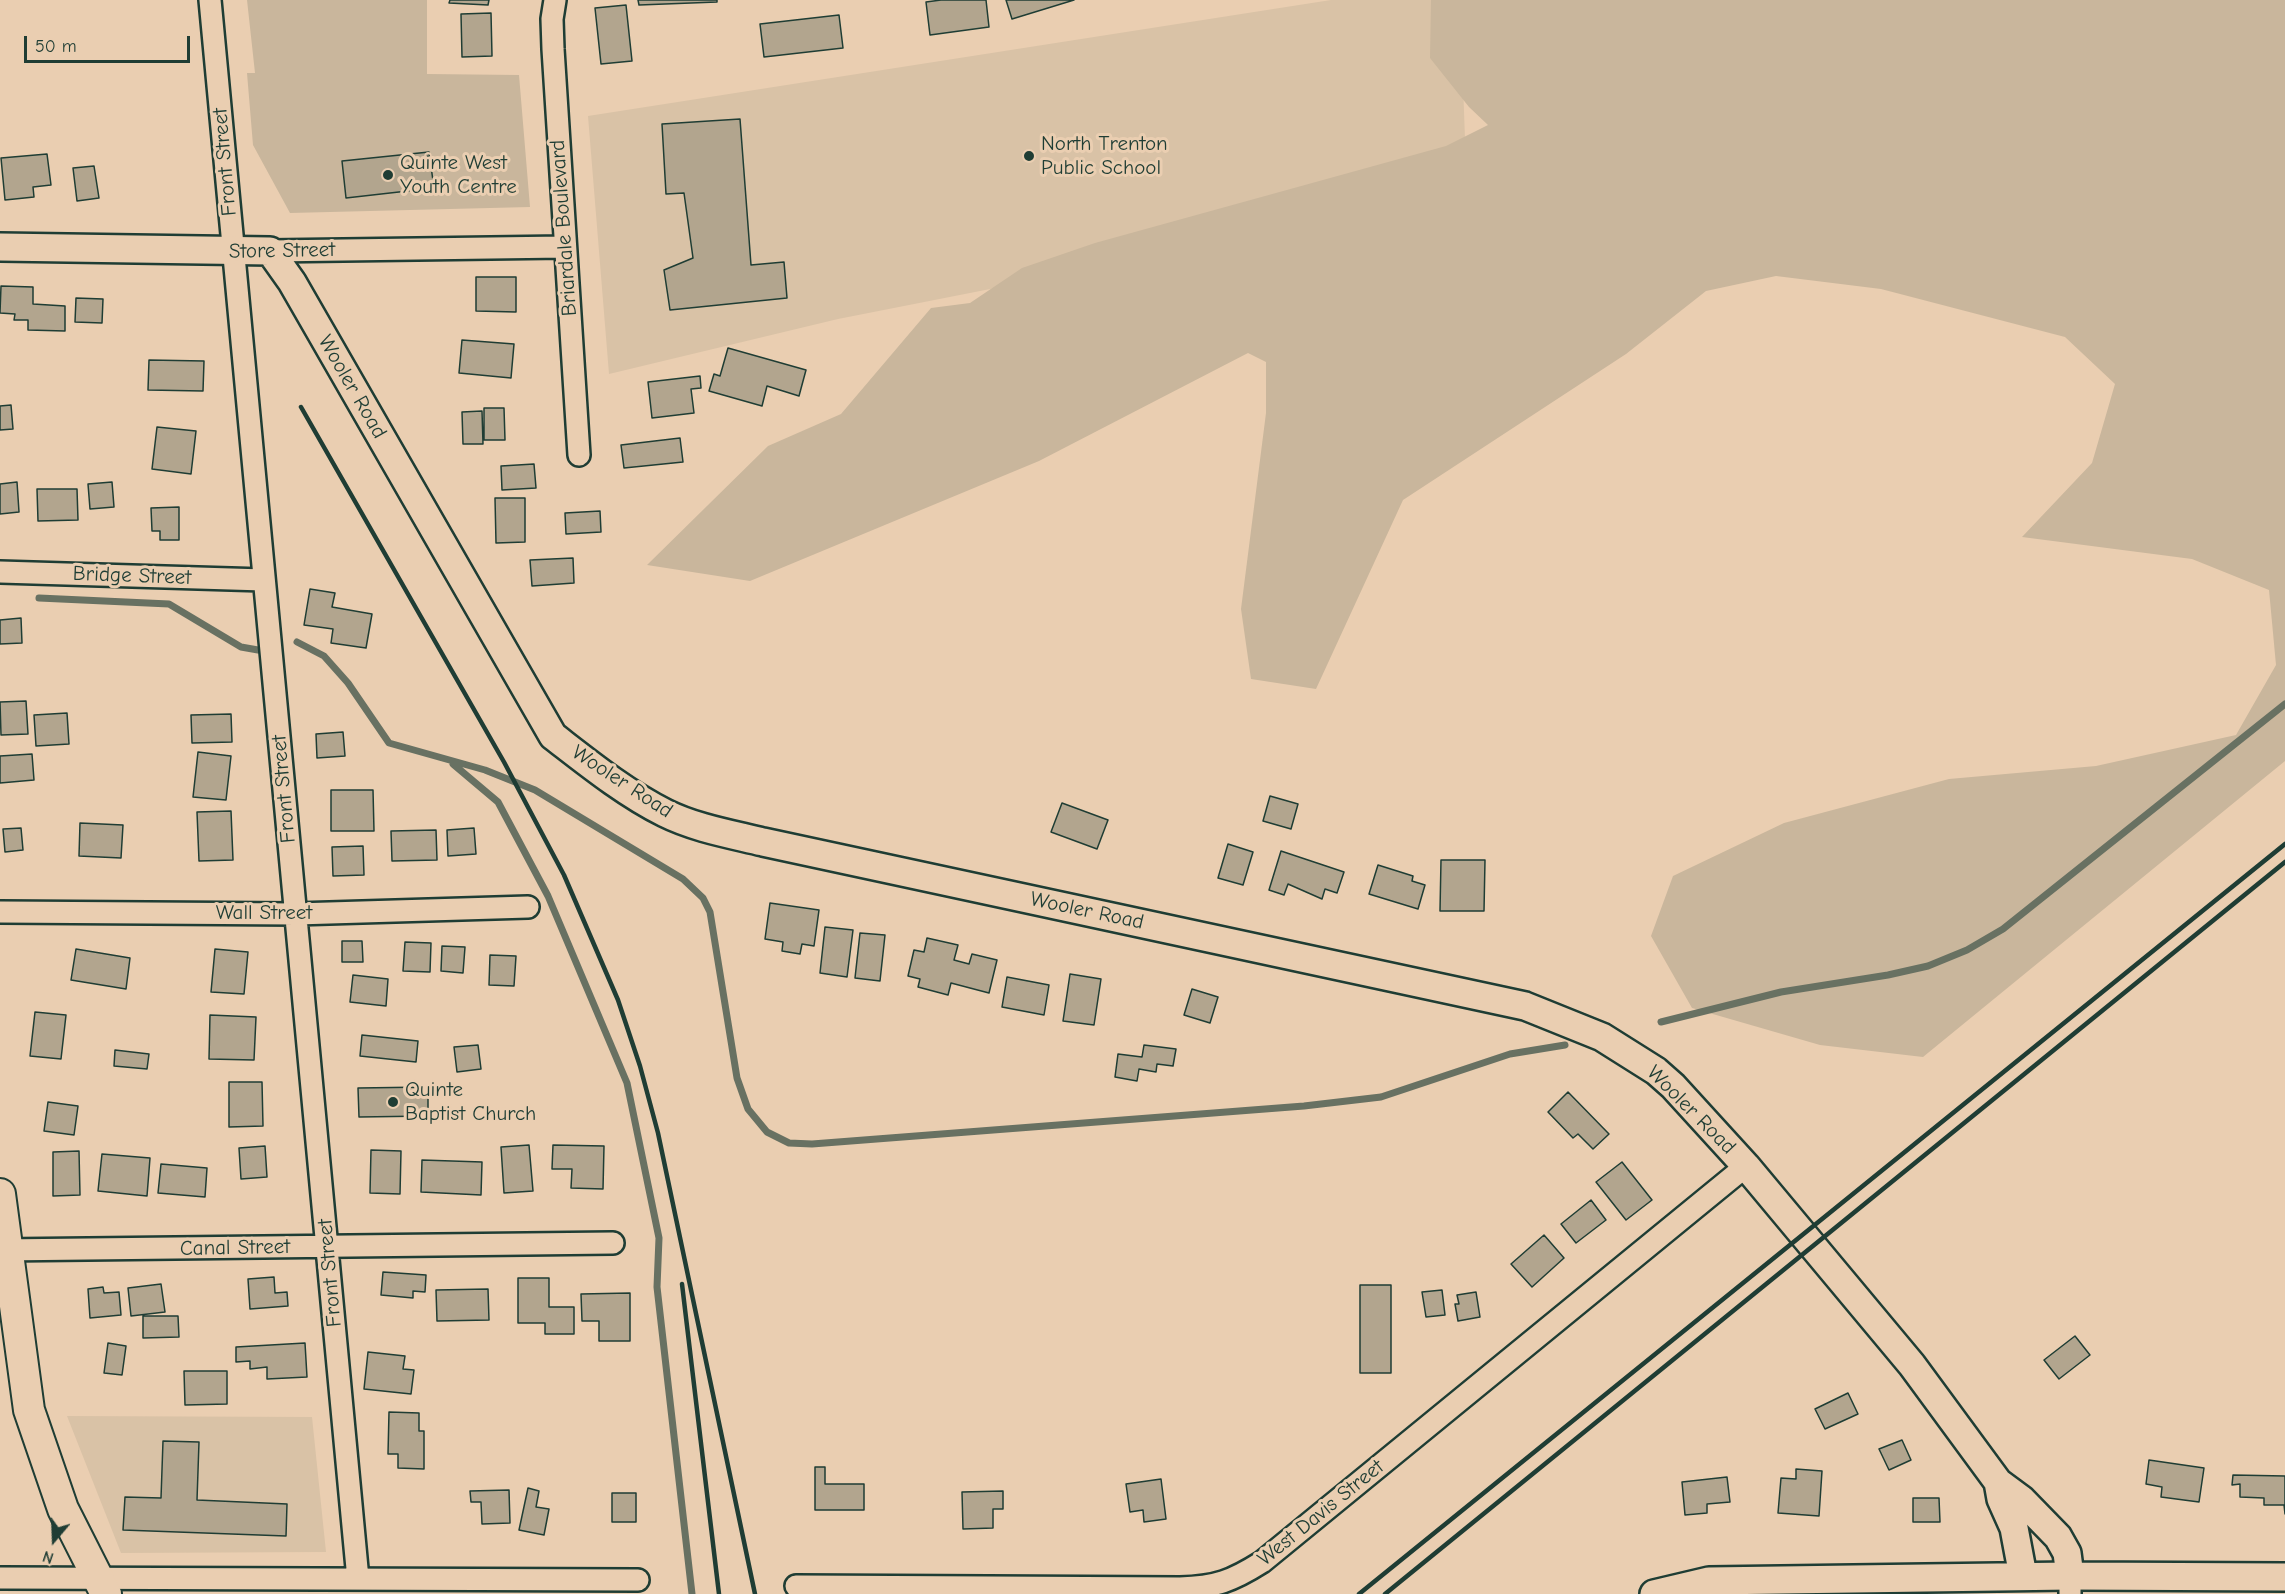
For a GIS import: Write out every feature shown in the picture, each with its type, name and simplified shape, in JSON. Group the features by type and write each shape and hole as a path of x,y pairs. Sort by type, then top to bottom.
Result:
{"main road":[{"path":"0,1194 3,1250 29,1410 63,1509 103,1586"}],"street":[{"name":"Front Street","path":"210,0 358,1579"},
{"name":"Briardale Boulevard","path":"555,0 552,19 553,49 579,455"},
{"name":"Store Street","path":"0,247 234,252 564,247"},
{"name":"Wooler Road","path":"270,252 292,282 553,736 645,801 665,813 694,824 763,842 1525,1006 1602,1037 1656,1071 1674,1086 1746,1166 1912,1365 1998,1482 2021,1499 2058,1537 2067,1553 2070,1585"},
{"name":"Bridge Street","path":"0,572 264,580"},
{"name":"Wall Street","path":"0,912 296,914 528,907"},
{"name":"West Davis Street","path":"796,1586 1180,1588 1210,1587 1235,1579 1262,1562 1746,1166"},
{"name":"Canal Street","path":"3,1250 614,1243"},
{"name":"Wooler Road","path":"1998,1482 2001,1499 2014,1528 2023,1576"},
{"path":"1654,1594 1709,1581 2023,1576 2070,1585 2285,1577"},
{"path":"0,1578 103,1586 358,1579 638,1580"}],"shaded area":[{"path":"247,0 427,0 427,74 519,75 530,207 290,213 253,145 247,73 255,73"},
{"name":"North Trenton Public School","path":"1331,0 1460,0 1467,195 838,319 609,374 588,116"},
{"path":"1431,0 2285,0 2285,761 1923,1057 1820,1045 1692,1008 1651,936 1673,876 1784,823 1949,779 2096,766 2236,735 2276,665 2269,590 2192,559 2022,537 2092,463 2115,384 2065,337 1881,289 1776,276 1706,291 1626,354 1403,500 1316,689 1251,679 1241,609 1266,413 1266,362 1248,353 1039,461 750,581 647,565 768,446 841,414 931,308 970,303 1022,268 1095,243 1446,146 1488,125 1469,107 1430,58"},
{"path":"67,1416 312,1417 326,1552 121,1553"}],"building":[{"path":"450,0 489,0 488,5 449,3"},
{"path":"638,0 717,0 717,2 639,5"},
{"path":"986,0 989,27 930,35 926,2"},
{"path":"1006,0 1074,0 1012,19"},
{"path":"626,5 632,61 601,64 595,8"},
{"path":"491,13 492,56 462,57 461,14"},
{"path":"839,15 843,48 764,57 760,24"},
{"path":"740,119 751,265 784,262 787,298 670,310 664,270 693,258 684,193 666,194 662,124"},
{"name":"Quinte West Youth Centre","path":"429,152 434,188 346,198 342,161"},
{"path":"47,154 51,185 33,187 34,197 5,200 1,158"},
{"path":"94,166 99,198 77,201 73,168"},
{"path":"476,277 516,277 516,312 476,311"},
{"path":"1,286 33,287 33,304 65,306 65,331 28,330 28,320 14,320 15,314 0,313"},
{"path":"76,298 103,299 102,323 75,322"},
{"path":"462,340 514,344 511,378 459,373"},
{"path":"728,348 806,370 799,396 767,386 762,406 709,391 714,374 720,376"},
{"path":"149,360 204,361 203,391 148,390"},
{"path":"700,376 701,388 691,389 694,413 652,418 648,382"},
{"path":"11,405 13,429 0,430 0,406"},
{"path":"484,408 504,408 505,440 484,440"},
{"path":"482,411 483,444 463,444 462,412"},
{"path":"157,427 196,431 191,474 152,469"},
{"path":"680,438 683,462 624,468 621,445"},
{"path":"534,464 536,488 502,490 501,466"},
{"path":"17,482 19,512 0,514 0,484"},
{"path":"112,482 114,507 90,509 88,484"},
{"path":"37,489 77,489 78,520 38,521"},
{"path":"495,498 525,498 525,542 496,543"},
{"path":"179,507 179,540 160,540 160,531 152,531 151,508"},
{"path":"600,511 601,532 566,534 565,513"},
{"path":"573,558 574,583 532,586 530,560"},
{"path":"310,589 335,593 332,607 372,614 366,648 331,643 333,629 304,625"},
{"path":"21,618 22,643 0,644 0,620"},
{"path":"26,701 28,734 1,735 0,702"},
{"path":"67,713 69,744 36,746 34,715"},
{"path":"231,714 232,742 192,743 191,715"},
{"path":"343,732 345,756 317,758 316,734"},
{"path":"198,752 231,756 226,800 193,797"},
{"path":"32,754 34,780 0,783 0,756"},
{"path":"331,790 373,790 374,831 331,831"},
{"path":"1270,796 1298,804 1291,829 1263,821"},
{"path":"1062,803 1108,820 1097,849 1051,832"},
{"path":"231,811 233,860 199,861 197,812"},
{"path":"80,823 123,825 121,858 79,856"},
{"path":"21,828 23,850 5,852 3,829"},
{"path":"474,828 476,854 448,856 447,830"},
{"path":"436,830 437,860 392,861 391,831"},
{"path":"1228,844 1253,852 1243,885 1218,878"},
{"path":"363,846 364,875 333,876 332,847"},
{"path":"1281,851 1344,872 1337,893 1325,889 1322,899 1288,884 1284,895 1269,890"},
{"path":"1441,860 1485,860 1484,911 1440,911"},
{"path":"1378,865 1413,876 1412,881 1425,885 1418,909 1369,894"},
{"path":"770,903 819,910 814,946 802,944 800,954 782,951 783,942 765,939"},
{"path":"825,927 853,930 847,977 820,973"},
{"path":"860,933 885,935 880,981 855,978"},
{"path":"927,938 958,945 954,960 969,964 972,954 997,960 989,993 951,983 948,995 918,987 920,979 908,976 914,950 924,952"},
{"path":"342,941 362,941 363,962 342,962"},
{"path":"405,942 431,943 430,972 403,971"},
{"path":"442,946 465,947 463,973 441,971"},
{"path":"76,949 130,958 126,989 71,980"},
{"path":"215,949 248,952 244,994 211,992"},
{"path":"490,955 516,956 514,986 489,985"},
{"path":"1070,974 1101,979 1094,1025 1063,1021"},
{"path":"353,975 388,979 386,1006 350,1002"},
{"path":"1007,977 1049,985 1044,1015 1002,1007"},
{"path":"1192,989 1218,997 1210,1023 1184,1015"},
{"path":"35,1012 66,1015 61,1059 30,1056"},
{"path":"210,1015 256,1017 254,1060 209,1059"},
{"path":"362,1035 418,1041 416,1062 360,1056"},
{"path":"478,1045 481,1069 457,1072 454,1047"},
{"path":"1144,1045 1176,1049 1173,1066 1157,1064 1156,1072 1139,1069 1137,1081 1115,1077 1118,1054 1142,1057"},
{"path":"115,1050 149,1054 147,1069 114,1066"},
{"path":"229,1082 262,1082 263,1126 229,1127"},
{"name":"Quinte Baptist Church","path":"428,1087 428,1116 359,1117 358,1088"},
{"path":"1568,1092 1609,1134 1593,1149 1578,1134 1573,1138 1548,1112"},
{"path":"48,1102 78,1106 74,1135 44,1131"},
{"path":"529,1145 533,1191 504,1193 501,1147"},
{"path":"553,1145 604,1146 603,1189 571,1188 572,1169 552,1169"},
{"path":"265,1146 267,1177 241,1179 239,1148"},
{"path":"371,1150 401,1151 400,1194 370,1193"},
{"path":"79,1151 80,1195 53,1196 53,1152"},
{"path":"102,1154 150,1158 147,1196 98,1191"},
{"path":"422,1160 482,1162 481,1195 421,1192"},
{"path":"1622,1162 1652,1200 1626,1220 1596,1182"},
{"path":"161,1164 207,1168 205,1197 158,1193"},
{"path":"1591,1200 1606,1220 1576,1243 1561,1224"},
{"path":"1544,1235 1564,1258 1532,1287 1511,1264"},
{"path":"383,1272 426,1275 425,1292 413,1291 413,1298 381,1295"},
{"path":"274,1277 275,1293 287,1292 288,1306 250,1309 248,1279"},
{"path":"518,1278 549,1278 549,1307 574,1307 574,1334 545,1334 545,1323 518,1323"},
{"path":"161,1284 165,1312 131,1316 128,1288"},
{"path":"1360,1285 1391,1285 1391,1373 1360,1373"},
{"path":"103,1287 104,1293 119,1292 121,1315 90,1318 88,1289"},
{"path":"488,1289 489,1320 437,1321 436,1290"},
{"path":"1442,1290 1445,1315 1426,1317 1422,1292"},
{"path":"1476,1292 1480,1317 1458,1321 1455,1304 1459,1304 1457,1295"},
{"path":"630,1293 630,1341 599,1341 599,1321 582,1321 581,1294"},
{"path":"143,1316 178,1316 179,1337 143,1338"},
{"path":"2075,1336 2090,1355 2059,1379 2044,1360"},
{"path":"108,1343 126,1346 122,1375 104,1373"},
{"path":"305,1343 307,1377 267,1379 267,1367 250,1369 250,1361 236,1362 236,1347"},
{"path":"368,1352 405,1356 403,1369 414,1370 411,1394 364,1389"},
{"path":"184,1371 227,1371 227,1404 185,1405"},
{"path":"1848,1393 1858,1414 1825,1429 1815,1409"},
{"path":"389,1412 419,1413 419,1431 424,1431 424,1469 398,1468 398,1454 388,1454"},
{"path":"1902,1440 1911,1460 1889,1470 1879,1449"},
{"path":"163,1441 199,1442 197,1500 287,1504 286,1536 123,1530 125,1497 161,1498"},
{"path":"2149,1460 2204,1468 2199,1502 2161,1497 2162,1487 2146,1484"},
{"path":"815,1467 825,1467 825,1484 864,1484 864,1510 815,1510"},
{"path":"1796,1469 1822,1471 1819,1516 1778,1513 1781,1478 1796,1479"},
{"path":"2233,1475 2285,1476 2285,1514 2284,1505 2264,1505 2264,1498 2240,1497 2240,1484 2232,1485"},
{"path":"1727,1477 1730,1502 1707,1504 1707,1513 1685,1515 1682,1482"},
{"path":"1161,1479 1166,1519 1144,1522 1143,1510 1130,1512 1126,1484"},
{"path":"528,1488 539,1491 536,1507 549,1509 544,1535 519,1530"},
{"path":"509,1490 510,1523 482,1524 481,1502 471,1502 470,1491"},
{"path":"1003,1491 1003,1509 993,1509 993,1528 963,1529 962,1492"},
{"path":"612,1493 636,1493 636,1522 612,1522"},
{"path":"1913,1498 1939,1498 1940,1522 1913,1522"}],"waterway":[{"path":"39,598 169,604 241,647 258,650"},
{"path":"297,642 324,656 348,683 389,743 485,770 535,790 683,879 703,898 710,912 737,1078 748,1109 767,1132 789,1143 812,1144 1304,1106 1381,1097 1510,1054 1565,1045"},
{"path":"1661,1022 1781,992 1888,975 1928,966 1967,950 2003,929 2285,704"},
{"path":"453,764 498,802 548,896 627,1083 659,1238 657,1287 692,1594"}],"railway":[{"path":"301,407 504,762 564,875 618,1000 640,1066 658,1133 755,1594"},
{"path":"1359,1594 2285,844"},
{"path":"1385,1594 2285,862"},
{"path":"682,1284 719,1594"}],"place":[{"name":"North Trenton Public School","path":"1029,156"},
{"name":"Quinte West Youth Centre","path":"388,175"},
{"name":"Quinte Baptist Church","path":"393,1102"}]}
